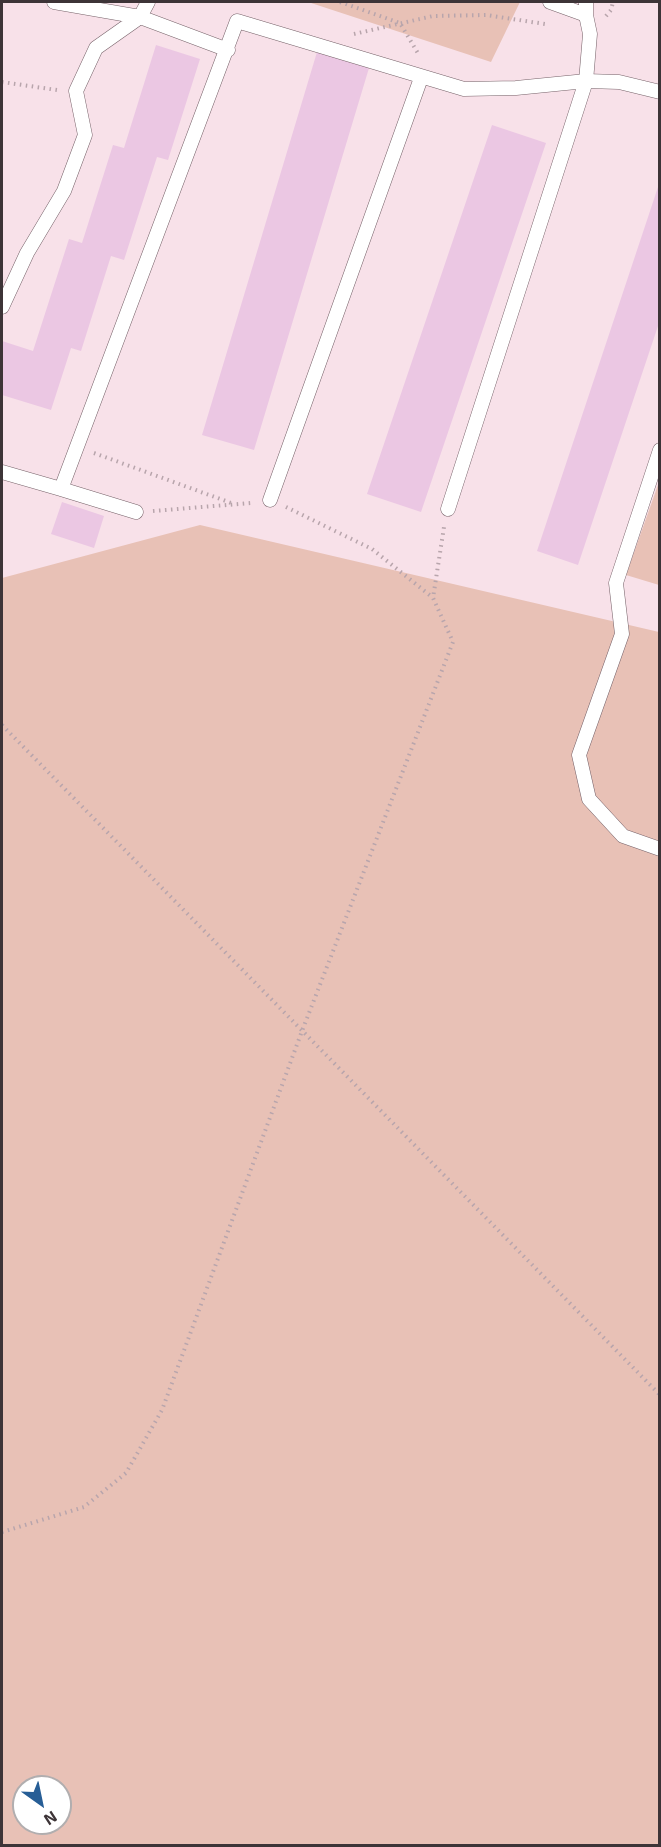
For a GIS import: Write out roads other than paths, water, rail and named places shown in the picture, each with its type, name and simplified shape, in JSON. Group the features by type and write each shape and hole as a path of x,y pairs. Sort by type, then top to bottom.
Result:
{"lane":[{"path":"54,2 140,17 228,50"},
{"path":"2,307 27,254 64,191 85,135 76,91 96,48 140,17 148,2"},
{"path":"448,509 586,81 590,34 586,8 550,2"},
{"path":"61,489 237,21 464,89 488,90 586,81 620,81 660,92"},
{"path":"270,500 428,79"},
{"path":"660,450 616,583 622,634 579,755 589,799 623,836 660,849"},
{"path":"2,472 136,512"}]}
